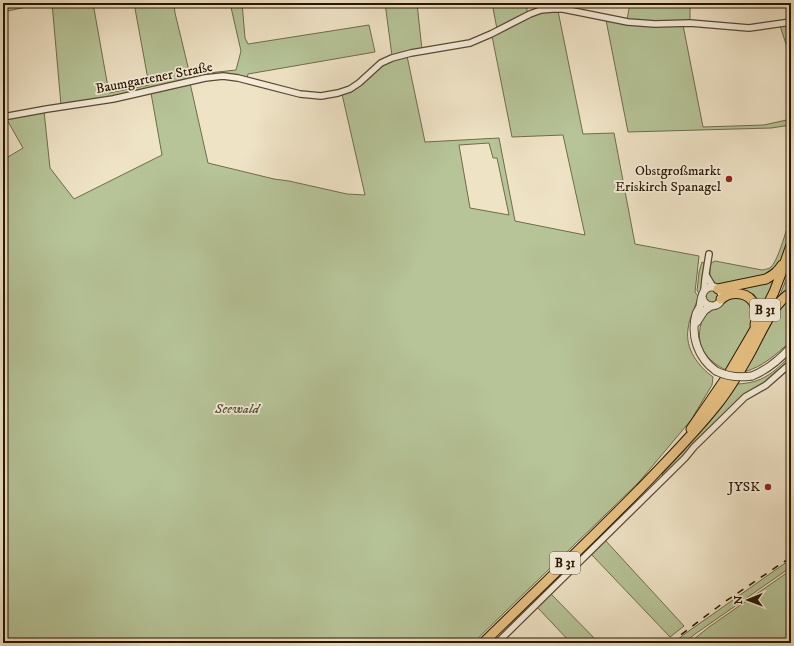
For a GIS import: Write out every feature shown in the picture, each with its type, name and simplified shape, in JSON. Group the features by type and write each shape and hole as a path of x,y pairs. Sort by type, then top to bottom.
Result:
{"main road":[{"path":"716,288 755,282 772,276 782,266 790,246"},
{"name":"B 31","path":"668,460 728,374 760,322 774,292 790,246"},
{"name":"B 31","path":"483,643 614,516 694,433 721,399 744,365 767,322 791,263"},
{"path":"767,322 776,307 791,293"},
{"path":"721,299 729,294 742,294 752,300 755,305 757,315 756,322 744,347"}],"street":[{"name":"Baumgartener Straße","path":"3,117 113,99 205,78 223,76 238,78 300,94 321,96 338,93 350,89 381,64 392,58 470,43 530,14 552,8 628,22 655,24 690,23 749,28 791,22"},
{"path":"709,254 703,294 696,314 694,328 695,342 699,353 706,363 716,372 728,376 736,378 752,376 761,373 791,347"},
{"path":"694,328 704,311 711,306 718,304 721,299 721,294 706,275"},
{"path":"711,306 704,303 703,294 709,287 716,288"},
{"path":"497,643 680,464 694,447 745,397 766,385 791,364"}],"green space":[{"path":"3,3 45,3 3,12"},
{"path":"52,3 93,3 109,93 149,85 134,3 174,3 190,75 236,70 241,51 230,3 242,3 245,38 248,44 369,25 375,52 248,74 247,78 232,75 110,98 61,105"},
{"path":"385,3 417,3 422,50 392,56"},
{"path":"492,3 527,3 527,13 497,29"},
{"path":"562,3 579,3 578,11 562,7"},
{"path":"630,3 690,3 690,21 653,22 627,20"},
{"name":"Seewald","path":"558,11 583,134 614,133 635,244 699,256 695,292 698,296 690,320 688,336 694,356 702,368 713,377 712,385 691,420 639,482 473,643 3,643 3,160 23,148 6,118 44,111 50,168 74,199 162,155 151,93 190,83 208,163 274,179 347,194 365,195 342,94 362,84 385,63 407,56 425,142 499,138 515,221 585,235 563,135 512,137 492,36 540,12","holes":["489,143 493,158 497,158 509,215 470,208 459,145"]},
{"path":"606,20 683,25 703,127 764,125 791,119 791,125 771,128 628,132"},
{"path":"791,25 791,59 780,26"},
{"path":"791,215 791,235 783,258 773,273 724,286 713,281 710,276 710,268 711,263 715,261 762,270 771,267 780,250"},
{"path":"702,262 704,263 703,286 700,294 697,291 699,272"},
{"path":"791,267 791,289 778,300"},
{"path":"777,275 760,317 756,302 727,292"},
{"path":"710,290 714,290 718,296 714,302 710,302 706,298 706,294"},
{"path":"791,295 791,341 758,367 744,372 777,312"},
{"path":"731,297 746,299 752,305 752,324 726,370 713,362 704,352 701,346 700,332 705,313 719,308"},
{"path":"791,355 791,360 769,380 739,400 695,441 664,476 662,474 711,420 737,384 754,382 767,376"},
{"path":"605,540 684,626 670,637 591,554"},
{"path":"791,559 791,567 684,643 673,643 686,633"},
{"path":"791,570 791,643 689,643 709,627"},
{"path":"551,594 599,643 571,643 537,607"}],"railway":[{"path":"670,643 723,603 791,557"}],"place":[{"name":"Obstgroßmarkt Eriskirch Spanagel","path":"729,179"},
{"name":"JYSK","path":"768,487"}]}
